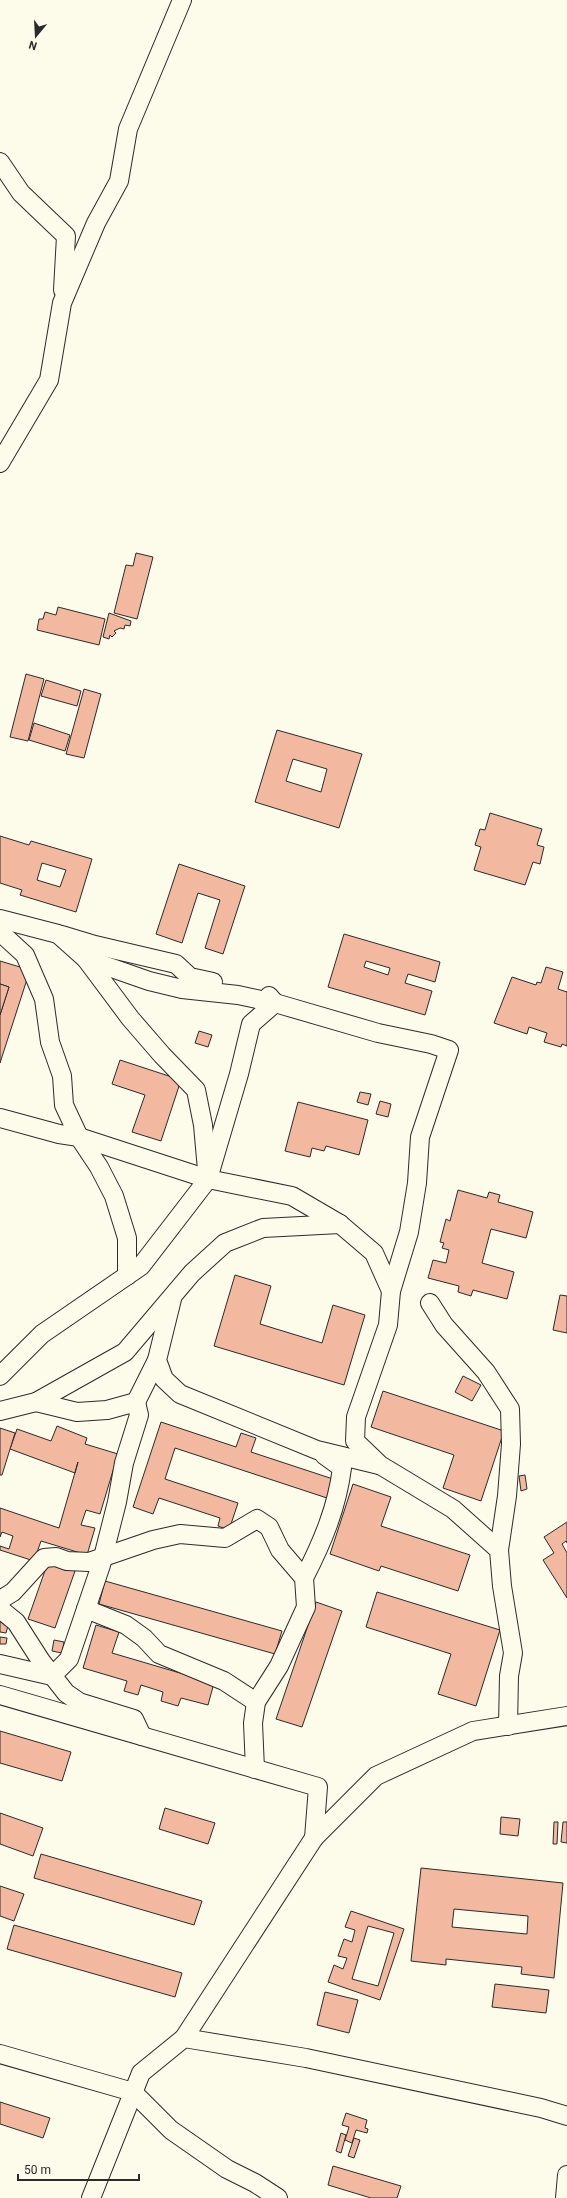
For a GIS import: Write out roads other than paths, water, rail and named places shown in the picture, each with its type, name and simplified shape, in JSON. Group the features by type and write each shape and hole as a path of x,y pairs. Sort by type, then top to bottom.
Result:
{"street":[{"path":"62,303 96,223 119,181 128,129 182,0"},
{"path":"0,162 21,193 66,236 62,303 49,380 0,463"},
{"path":"0,919 95,945 176,964 190,977 268,995 275,1003"},
{"path":"0,932 25,955 44,999 50,1042 62,1076 64,1105 79,1137 100,1167 114,1196 127,1238 127,1276"},
{"path":"58,934 86,959 135,1023 162,1055 196,1090 203,1125 208,1179"},
{"path":"86,959 149,981 176,987 238,995 275,1003 378,1033 431,1044 449,1050 420,1138 417,1183 409,1232 391,1291 388,1325 356,1417 355,1441 380,1465 453,1509 499,1550"},
{"path":"0,1376 42,1334 141,1266 208,1179 239,1074 251,1024 275,1003"},
{"path":"0,1118 59,1134 79,1137 208,1179 292,1196 340,1224 374,1253 391,1291"},
{"path":"0,1410 36,1402 125,1352 192,1273 225,1243 263,1228 340,1224"},
{"path":"52,1676 69,1659 86,1609 102,1558 117,1502 124,1463 139,1415 136,1402 158,1360 173,1296"},
{"path":"430,1303 444,1325 486,1372 510,1409 511,1444 507,1496 499,1550 502,1586 513,1653 510,1676 508,1726"},
{"path":"158,1360 164,1379 180,1394 317,1450 334,1460 342,1468 336,1500 323,1541 304,1578 306,1607 279,1666 256,1702 253,1723 256,1769"},
{"path":"36,1402 77,1412 107,1410 136,1402"},
{"path":"317,1450 380,1465"},
{"path":"0,1600 13,1592 33,1572 44,1558 56,1557 67,1561 89,1562 153,1540 180,1534 226,1538 257,1520 269,1527 280,1550 304,1578"},
{"path":"0,1609 16,1622 52,1676 66,1693 79,1702 134,1719 142,1736"},
{"path":"86,1609 126,1625 144,1638 158,1654 224,1681 256,1702"},
{"path":"0,1664 52,1676"},
{"path":"0,1695 318,1787 314,1838"},
{"path":"91,2198 141,2073 184,2038 314,1838 376,1776 473,1731 567,1716"},
{"path":"184,2038 306,2058 541,2108 567,2116"},
{"path":"0,2054 133,2092 171,2130 227,2168 256,2183 278,2198"},
{"path":"565,2198 567,2175"}]}
